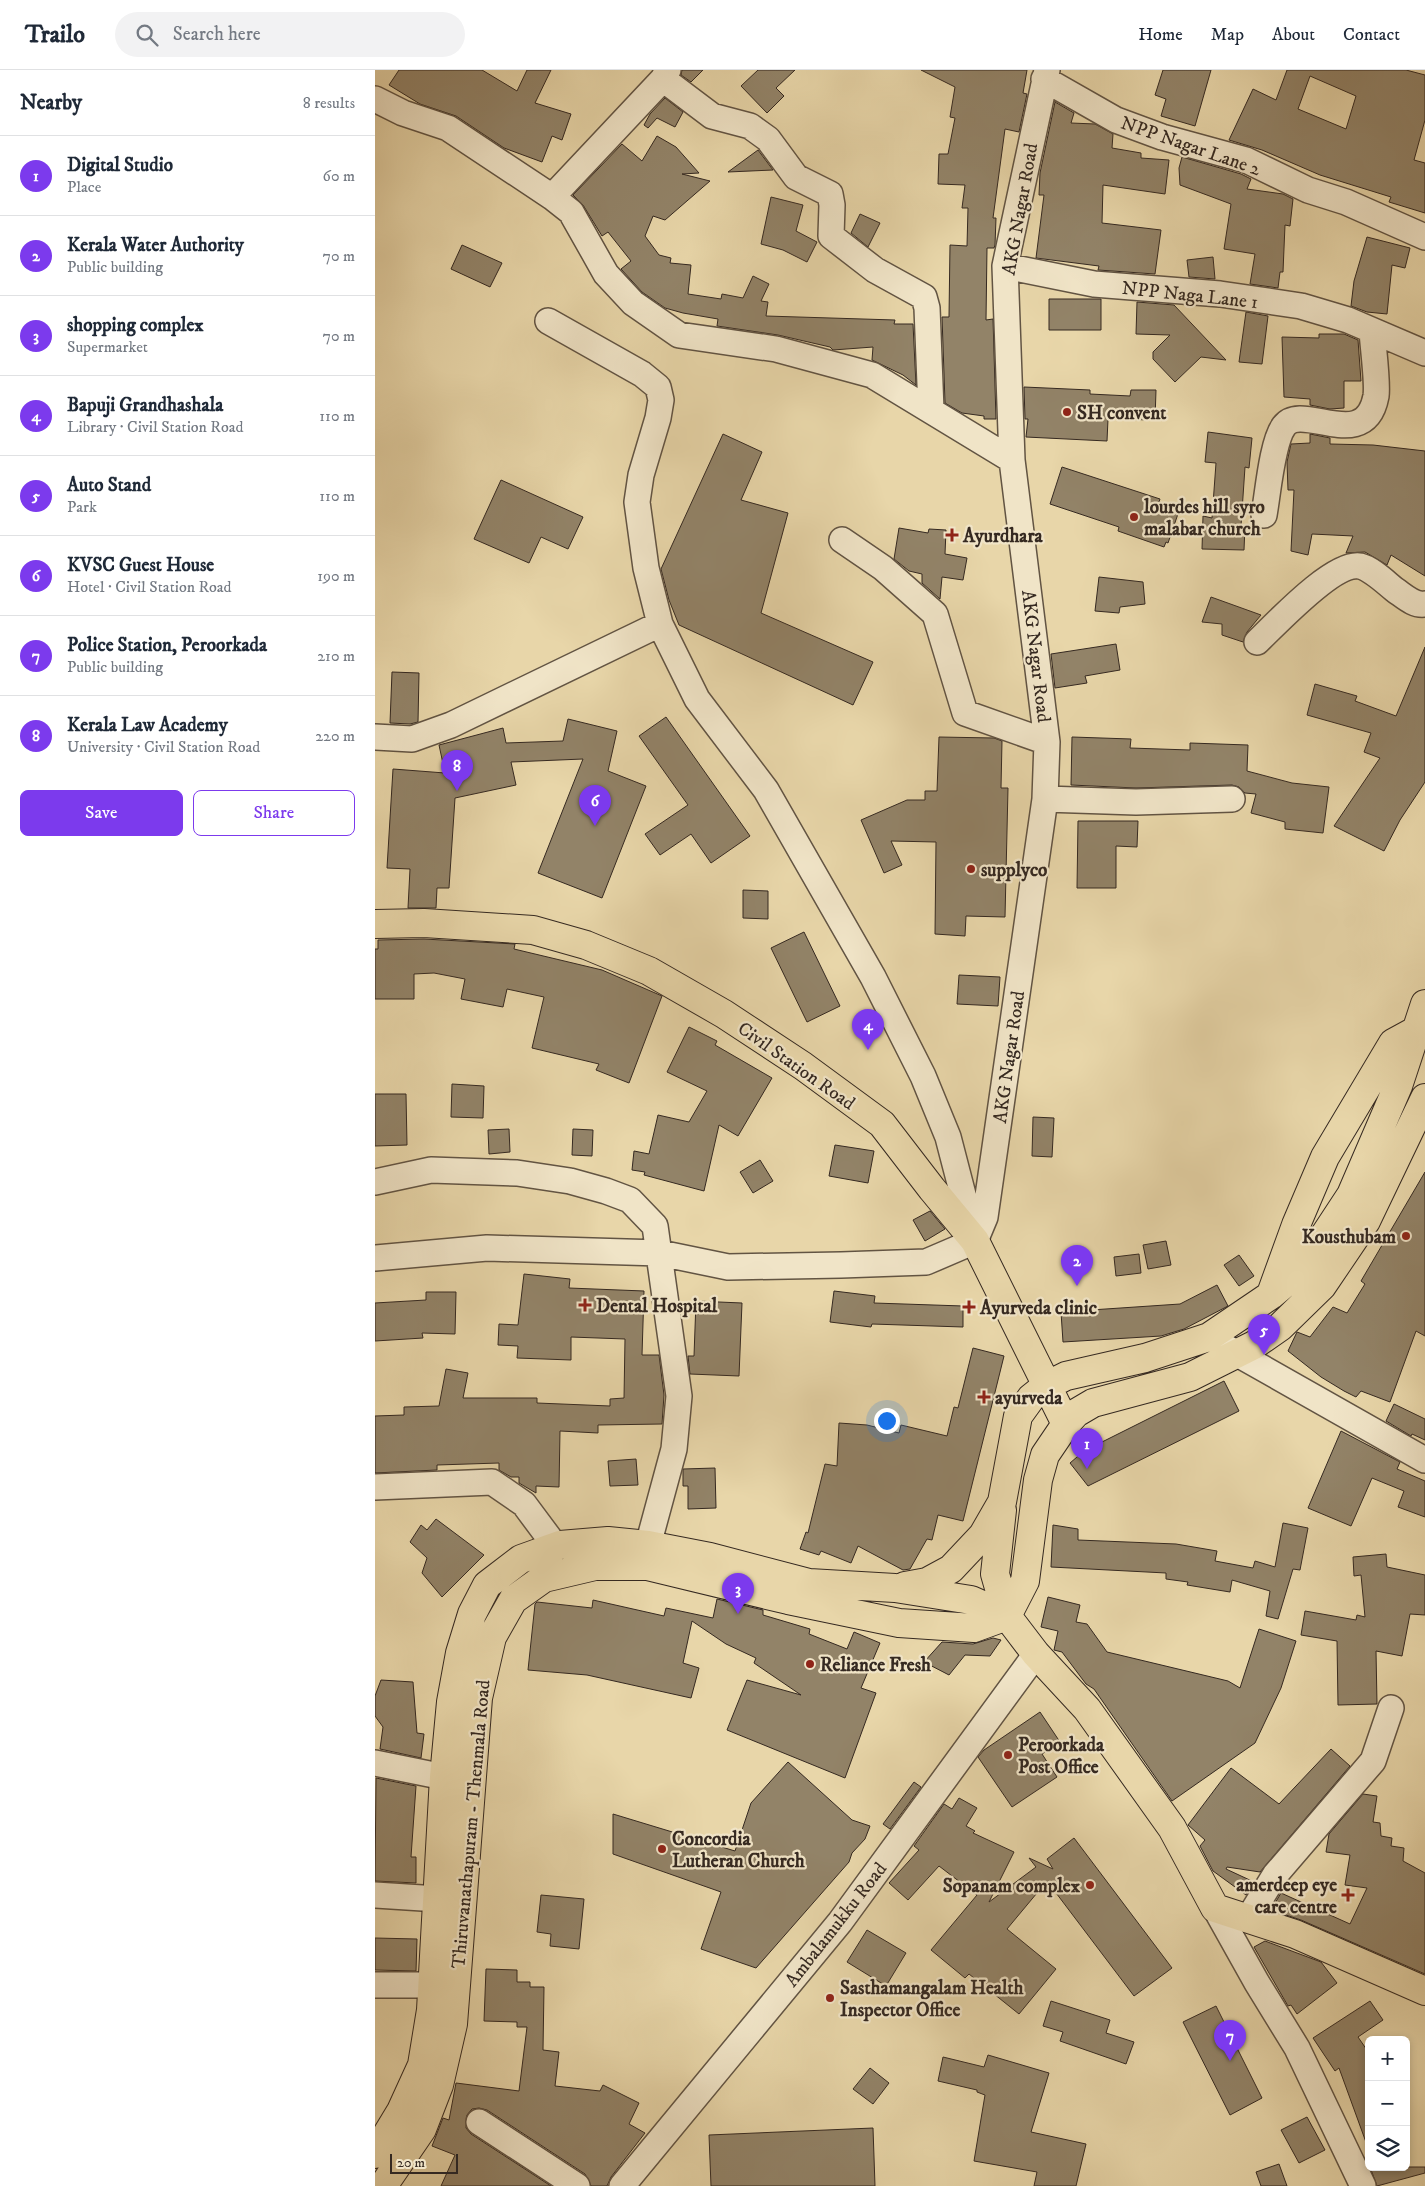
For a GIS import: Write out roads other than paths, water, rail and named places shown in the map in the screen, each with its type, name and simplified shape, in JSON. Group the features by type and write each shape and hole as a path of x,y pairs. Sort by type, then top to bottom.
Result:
{"main road":[{"name":"Civil Station Road","path":"375,924 424,923 533,930 586,944 649,971 724,1014 803,1066 882,1124 931,1189 975,1241 1066,1424"},
{"path":"1425,1004 1420,1034 1351,1195 1303,1268 1271,1295 1209,1337 1145,1358 1066,1376 1046,1386 1031,1398 1018,1416 1003,1502 995,1574 1007,1616 1037,1654 1087,1709 1172,1828 1215,1908 1295,1934 1425,1991"},
{"path":"1271,1295 1296,1225 1325,1157 1393,1043 1420,1034"},
{"path":"1007,1616 1025,1581 1038,1480 1045,1454 1066,1424 1076,1413 1093,1403 1190,1377 1254,1345 1280,1327 1321,1286 1366,1221 1425,1098"},
{"path":"895,1588 927,1582 951,1569 983,1535 1003,1502"},
{"path":"375,2154 401,2111 422,2066 431,2010 438,1899 457,1811 444,1777 451,1702 460,1653 472,1614 487,1586 521,1559 556,1547 608,1541 648,1545 710,1568 809,1583 895,1588 971,1600 1007,1616"},
{"name":"Thiruvanathapuram - Thenmala Road","path":"383,2186 422,2129 439,2085 453,2024 457,1811 478,1698 492,1636 513,1600 544,1578 595,1566 710,1568 789,1600 899,1623 974,1628 1007,1616"}],"street":[{"path":"552,197 665,74 712,116 750,126 768,139 796,177 829,194 832,204 831,236 875,270 924,297 927,308 931,410"},
{"name":"NPP Nagar Lane 2","path":"1045,75 1116,120 1162,137 1246,160 1308,190 1346,202 1425,237"},
{"name":"AKG Nagar Road","path":"975,1241 985,1217 1045,799 1047,742 1012,460 1005,266 1045,75"},
{"path":"375,99 403,113 448,128 552,197 571,212 606,274 633,303 679,335 776,349 872,374 1012,460"},
{"name":"NPP Naga Lane 1","path":"1005,266 1094,284 1220,294 1301,306 1348,320 1425,353"},
{"path":"375,1258 487,1248 660,1253 728,1267 926,1262 975,1241 948,1137 923,1076 873,977 766,790 697,699 660,624 646,568 637,502 641,476 658,418 661,400 659,387 642,374 548,321"},
{"path":"1264,514 1279,436 1285,424 1296,419 1353,425 1367,416 1376,396 1372,331"},
{"path":"842,540 883,568 935,614 965,713 1047,742"},
{"path":"1257,642 1301,599 1339,570 1352,566 1365,568 1413,602 1425,604"},
{"path":"375,737 412,739 451,725 660,624"},
{"path":"1045,799 1136,802 1232,799"},
{"path":"375,1182 431,1170 517,1174 579,1184 631,1200 655,1226 679,1396 674,1448 648,1545"},
{"path":"1209,1337 1425,1460"},
{"path":"375,1487 492,1482 524,1504 556,1547"},
{"name":"Ambalamukku Road","path":"622,2186 840,1922 1037,1654"},
{"path":"1247,1919 1275,1875 1373,1762 1391,1708"},
{"path":"375,1763 444,1777"},
{"path":"375,1895 438,1899"},
{"path":"1215,1908 1297,2048 1363,2186"},
{"path":"375,1985 432,1985"},
{"path":"479,2122 577,2186"}],"place":[{"name":"SH convent","path":"1067,412"},
{"name":"lourdes hill syro malabar church","path":"1134,517"},
{"name":"Ayurdhara","path":"952,535"},
{"name":"Kerala Law Academy","path":"457,791"},
{"name":"KVSC Guest House","path":"595,826"},
{"name":"supplyco","path":"971,869"},
{"name":"Bapuji Grandhashala","path":"868,1050"},
{"name":"Kousthubam","path":"1406,1236"},
{"name":"Kerala Water Authority","path":"1077,1286"},
{"name":"Dental Hospital","path":"585,1305"},
{"name":"Ayurveda clinic","path":"969,1307"},
{"name":"Auto Stand","path":"1264,1355"},
{"name":"ayurveda","path":"984,1397"},
{"name":"Digital Studio","path":"1087,1469"},
{"name":"shopping complex","path":"738,1614"},
{"name":"Reliance Fresh","path":"810,1664"},
{"name":"Peroorkada Post Office","path":"1008,1755"},
{"name":"Concordia Lutheran Church","path":"662,1849"},
{"name":"Sopanam complex","path":"1090,1885"},
{"name":"amerdeep eye care centre","path":"1348,1895"},
{"name":"Sasthamangalam Health Inspector Office","path":"830,1998"},
{"name":"Police Station, Peroorkada","path":"1230,2061"}]}
